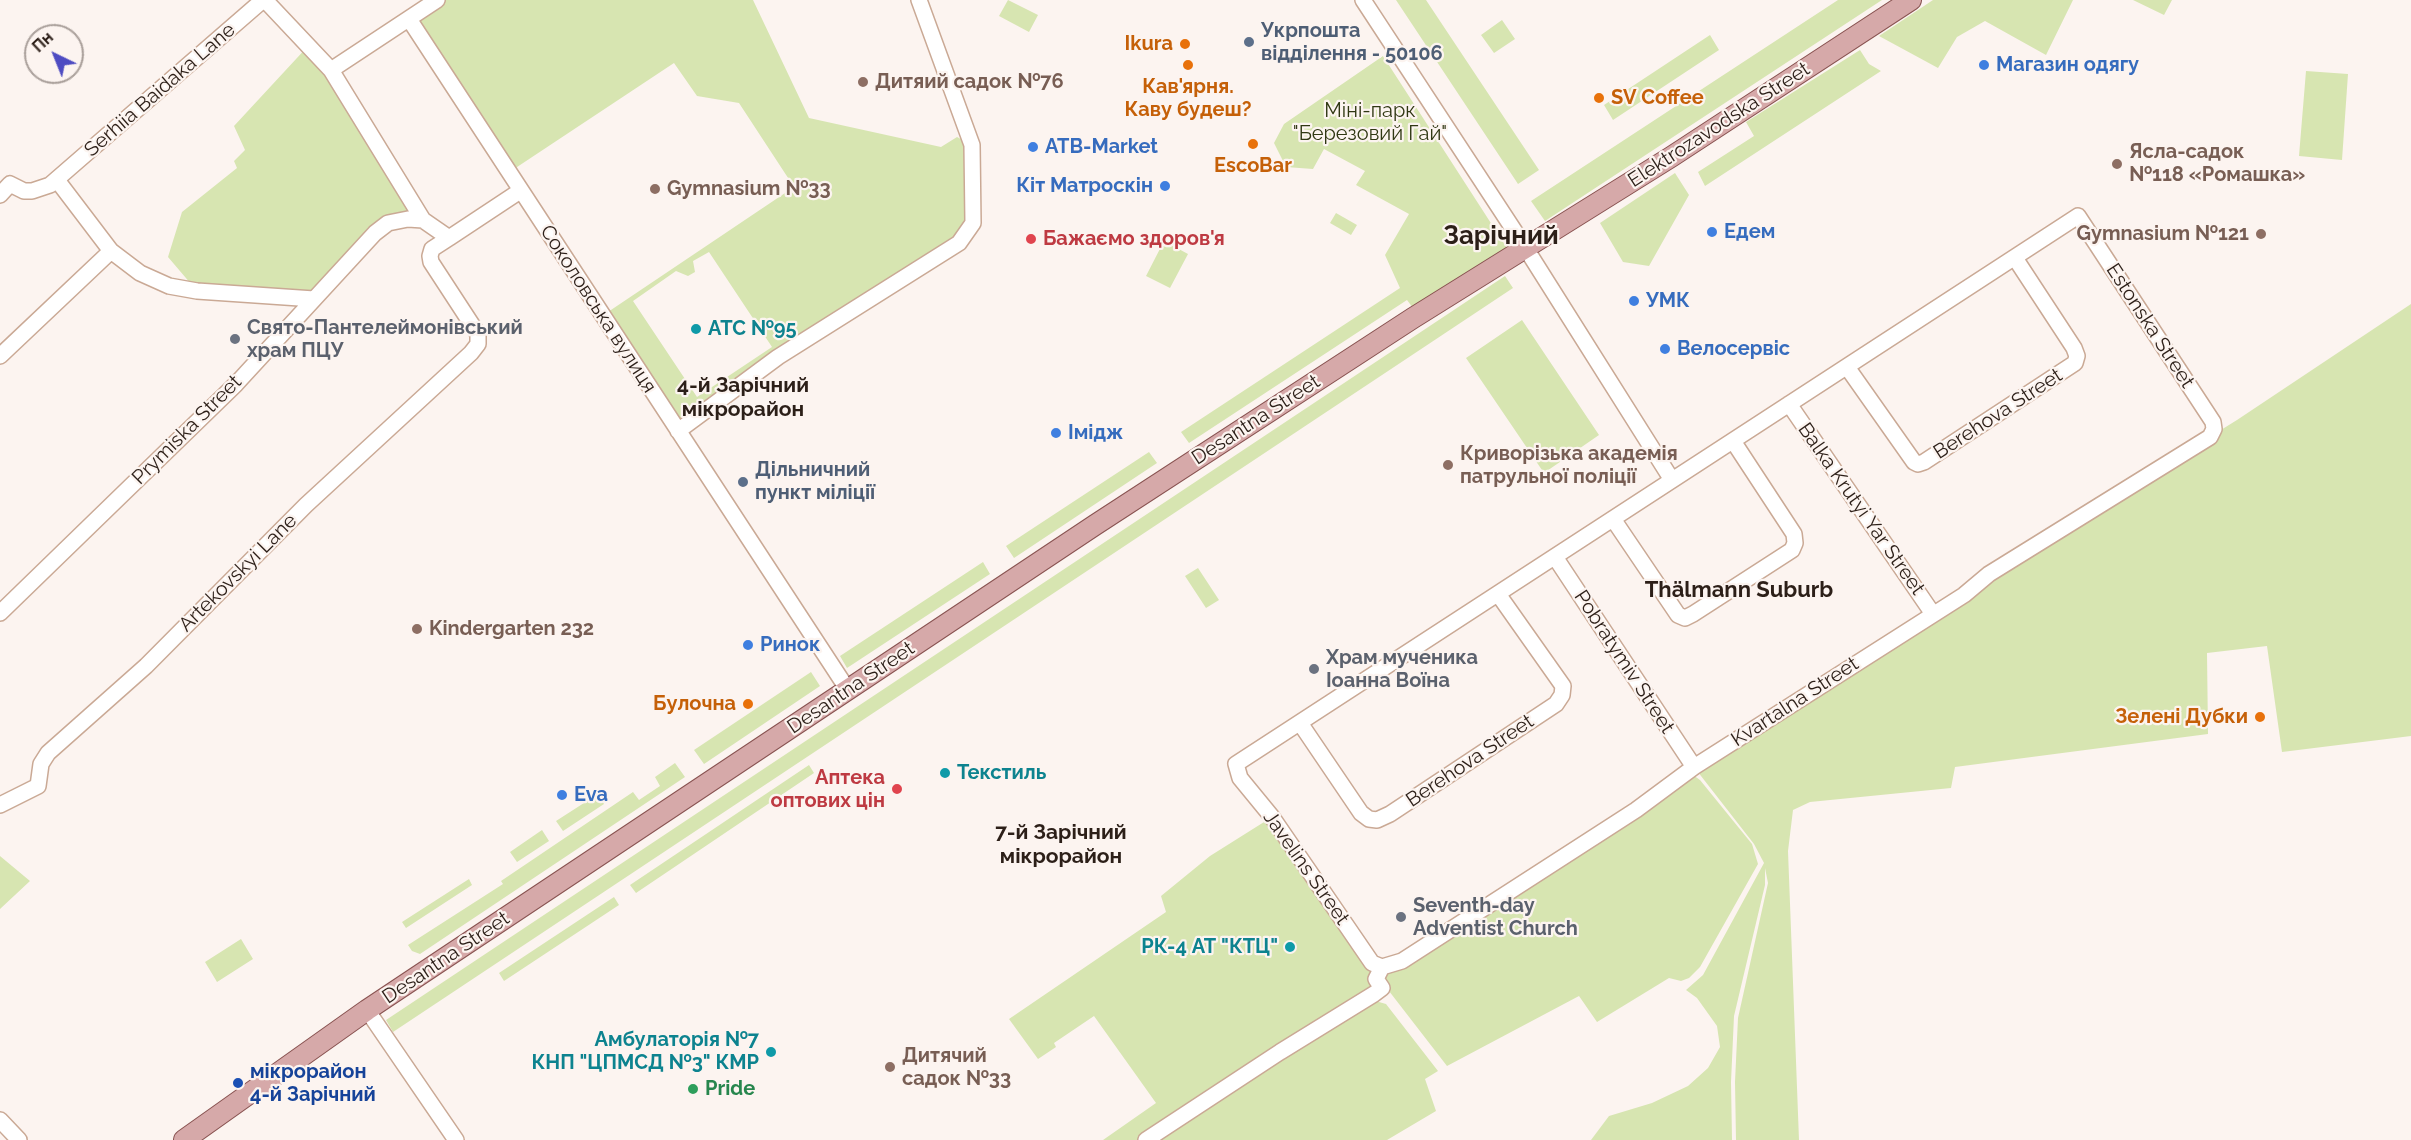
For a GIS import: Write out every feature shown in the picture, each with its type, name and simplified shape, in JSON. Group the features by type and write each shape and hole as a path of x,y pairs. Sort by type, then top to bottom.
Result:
{"main road":[{"name":"Elektrozavodska Street","path":"1525,247 1688,146 1911,0"},
{"name":"Desantna Street","path":"184,1140 367,1010 1119,509 1525,247"}],"street":[{"path":"264,0 331,70 423,220 449,238 520,191"},
{"name":"Serhiia Baidaka Lane","path":"3,184 24,191 50,186 264,0"},
{"path":"331,70 437,0"},
{"path":"678,431 778,357 959,243 973,223 972,145 919,0"},
{"path":"1363,0 1525,247 1672,480"},
{"name":"Соколовська вулиця","path":"409,19 848,690"},
{"path":"57,180 111,251 140,273 169,286 197,291 314,298"},
{"name":"Estonska Street","path":"2015,258 2078,216 2213,422 2214,429 2210,437"},
{"name":"Prymiska Street","path":"0,613 236,384 375,233 388,223 399,219 423,220"},
{"name":"Artekovskyi Lane","path":"0,805 38,786 41,764 48,753 146,666 306,505 471,353 478,344 478,334 431,262 432,249 449,238"},
{"path":"0,356 111,251"},
{"path":"1300,723 2015,258"},
{"name":"Berehova Street","path":"1847,367 1914,462 1918,464 1924,462 2075,363 2077,356 2074,348 2015,258"},
{"name":"Balka Krutyi Yar Street","path":"1789,404 1933,614"},
{"name":"Kvartalna Street","path":"1382,967 1402,961 1636,810 1694,767 1964,595 1989,574 2210,437"},
{"path":"1613,519 1678,615 1685,618 1792,550 1796,543 1794,534 1733,441"},
{"name":"Pobratymiv Street","path":"1555,557 1694,767"},
{"name":"Berehova Street","path":"1300,723 1361,813 1369,819 1377,819 1390,814 1556,704 1562,696 1563,686 1498,594"},
{"name":"Javelins Street","path":"1300,723 1236,764 1240,778 1272,817 1362,950 1372,963 1382,967"},
{"path":"1146,1140 1280,1052 1374,994 1382,988 1376,979 1382,967"},
{"path":"367,1010 456,1140"},
{"path":"0,1120 19,1140"}],"green space":[{"path":"437,0 753,0 809,118 941,147 957,137 972,145 974,201 959,243 678,431 602,316 794,187 739,103 697,96 674,63 508,173 409,19","holes":["709,252 772,347 697,397 633,301 676,271 688,276 695,272 693,261"]},
{"path":"1008,0 1038,15 1029,32 999,16"},
{"path":"1396,0 1426,0 1539,170 1518,184"},
{"path":"1838,0 1882,0 1545,221 1531,201"},
{"path":"1933,0 2073,0 2046,55 1985,21 1957,37 1938,68 1879,36"},
{"path":"2133,0 2172,0 2164,15"},
{"path":"1502,20 1515,39 1494,53 1481,35"},
{"path":"1710,35 1719,50 1613,120 1604,105"},
{"path":"309,45 423,220 399,219 314,299 197,291 168,257 182,212 237,168 234,161 245,150 234,126"},
{"path":"1860,50 1869,64 1881,71 1705,186 1698,172 1754,136 1746,122"},
{"name":"Міні-парк \"Березовий Гай\"","path":"1383,56 1507,248 1413,308 1407,300 1189,443 1181,432 1400,288 1385,255 1409,214 1356,185 1365,171 1324,149 1313,169 1286,167 1274,143 1284,124"},
{"path":"2306,71 2348,74 2342,160 2299,156"},
{"path":"1675,173 1689,195 1649,266 1623,262 1600,223"},
{"path":"1336,213 1357,225 1351,235 1330,223"},
{"path":"1164,241 1188,254 1170,288 1146,276"},
{"path":"1505,276 1513,288 393,1032 386,1020"},
{"path":"2411,304 2411,736 2282,752 2267,646 2207,653 2208,734 1955,767 1951,788 1810,802 1793,810 1788,851 1799,1140 1736,1140 1735,1082 1738,1018 1768,883 1765,868 1765,885 1734,1016 1731,1082 1732,1140 1591,1140 1609,1116 1652,1103 1688,1086 1708,1068 1720,1047 1717,1026 1697,998 1686,990 1703,975 1764,863 1754,844 1694,767 1989,574 2237,420"},
{"path":"1522,320 1599,435 1544,473 1466,358"},
{"path":"1149,452 1157,463 1014,558 1006,546"},
{"path":"983,562 990,574 847,668 840,656"},
{"path":"1198,568 1219,600 1206,608 1185,576"},
{"path":"811,672 820,686 704,764 694,750"},
{"path":"675,763 685,777 420,954 412,951 408,945 503,884 501,881 633,792 639,800 660,786 655,777"},
{"path":"809,765 814,773 636,893 630,885"},
{"path":"1693,775 1700,780 1752,844 1758,864 1700,967 1689,978 1681,981 1669,978 1597,1022 1579,996 1447,1066 1382,982 1387,973"},
{"path":"598,794 604,804 563,831 556,821"},
{"path":"1272,817 1362,950 1382,988 1146,1140 1103,1140 1156,1103 1094,1016 1054,1043 1056,1047 1038,1059 1009,1019 1166,912 1161,896 1210,856"},
{"path":"542,830 549,841 517,862 510,852"},
{"path":"0,856 30,881 0,909"},
{"path":"469,879 472,885 406,928 402,922"},
{"path":"614,897 619,905 504,981 499,973"},
{"path":"241,939 253,959 217,982 205,962"},
{"path":"1372,1000 1386,1004 1438,1071 1425,1079 1436,1111 1387,1140 1155,1140"}],"place":[{"name":"Укрпошта відділення - 50106","path":"1249,42"},
{"name":"Ikura","path":"1185,44"},
{"name":"Кав'ярня. Каву будеш?","path":"1188,65"},
{"name":"Магазин одягу","path":"1984,65"},
{"name":"Дитяий садок №76","path":"863,82"},
{"name":"SV Coffee","path":"1599,98"},
{"name":"EscoBar","path":"1253,144"},
{"name":"ATB-Market","path":"1033,147"},
{"name":"Ясла-садок №118 «Ромашка»","path":"2117,164"},
{"name":"Кiт Матроскін","path":"1165,186"},
{"name":"Gymnasium №33","path":"655,189"},
{"name":"Едем","path":"1712,232"},
{"name":"Gymnasium №121","path":"2261,234"},
{"name":"Бажаємо здоров'я","path":"1031,239"},
{"name":"УМК","path":"1634,301"},
{"name":"АТС №95","path":"696,329"},
{"name":"Свято-Пантелеймонівський храм ПЦУ","path":"235,339"},
{"name":"Велосервіс","path":"1665,349"},
{"name":"Імідж","path":"1056,433"},
{"name":"Криворізька академія патрульної поліції","path":"1448,465"},
{"name":"Дільничний пункт міліції","path":"743,482"},
{"name":"Kindergarten 232","path":"417,629"},
{"name":"Ринок","path":"748,645"},
{"name":"Храм мученика Іоанна Воїна","path":"1314,669"},
{"name":"Булочна","path":"748,704"},
{"name":"Зелені Дубки","path":"2260,717"},
{"name":"Текстиль","path":"945,773"},
{"name":"Аптека оптових цін","path":"897,789"},
{"name":"Eva","path":"562,795"},
{"name":"Seventh-day Adventist Church","path":"1401,917"},
{"name":"РК-4 АТ \"КТЦ\"","path":"1290,947"},
{"name":"Амбулаторія №7 КНП \"ЦПМСД №3\" КМР","path":"771,1052"},
{"name":"Дитячий садок №33","path":"890,1067"},
{"name":"мікрорайон 4-й Зарічний","path":"238,1083"},
{"name":"Pride","path":"693,1089"}],"district":[{"name":"Зарічний","path":"1501,236"},
{"name":"4-й Зарічний мікрорайон","path":"743,398"},
{"name":"Thälmann Suburb","path":"1739,590"},
{"name":"7-й Зарічний мікрорайон","path":"1061,845"}]}
